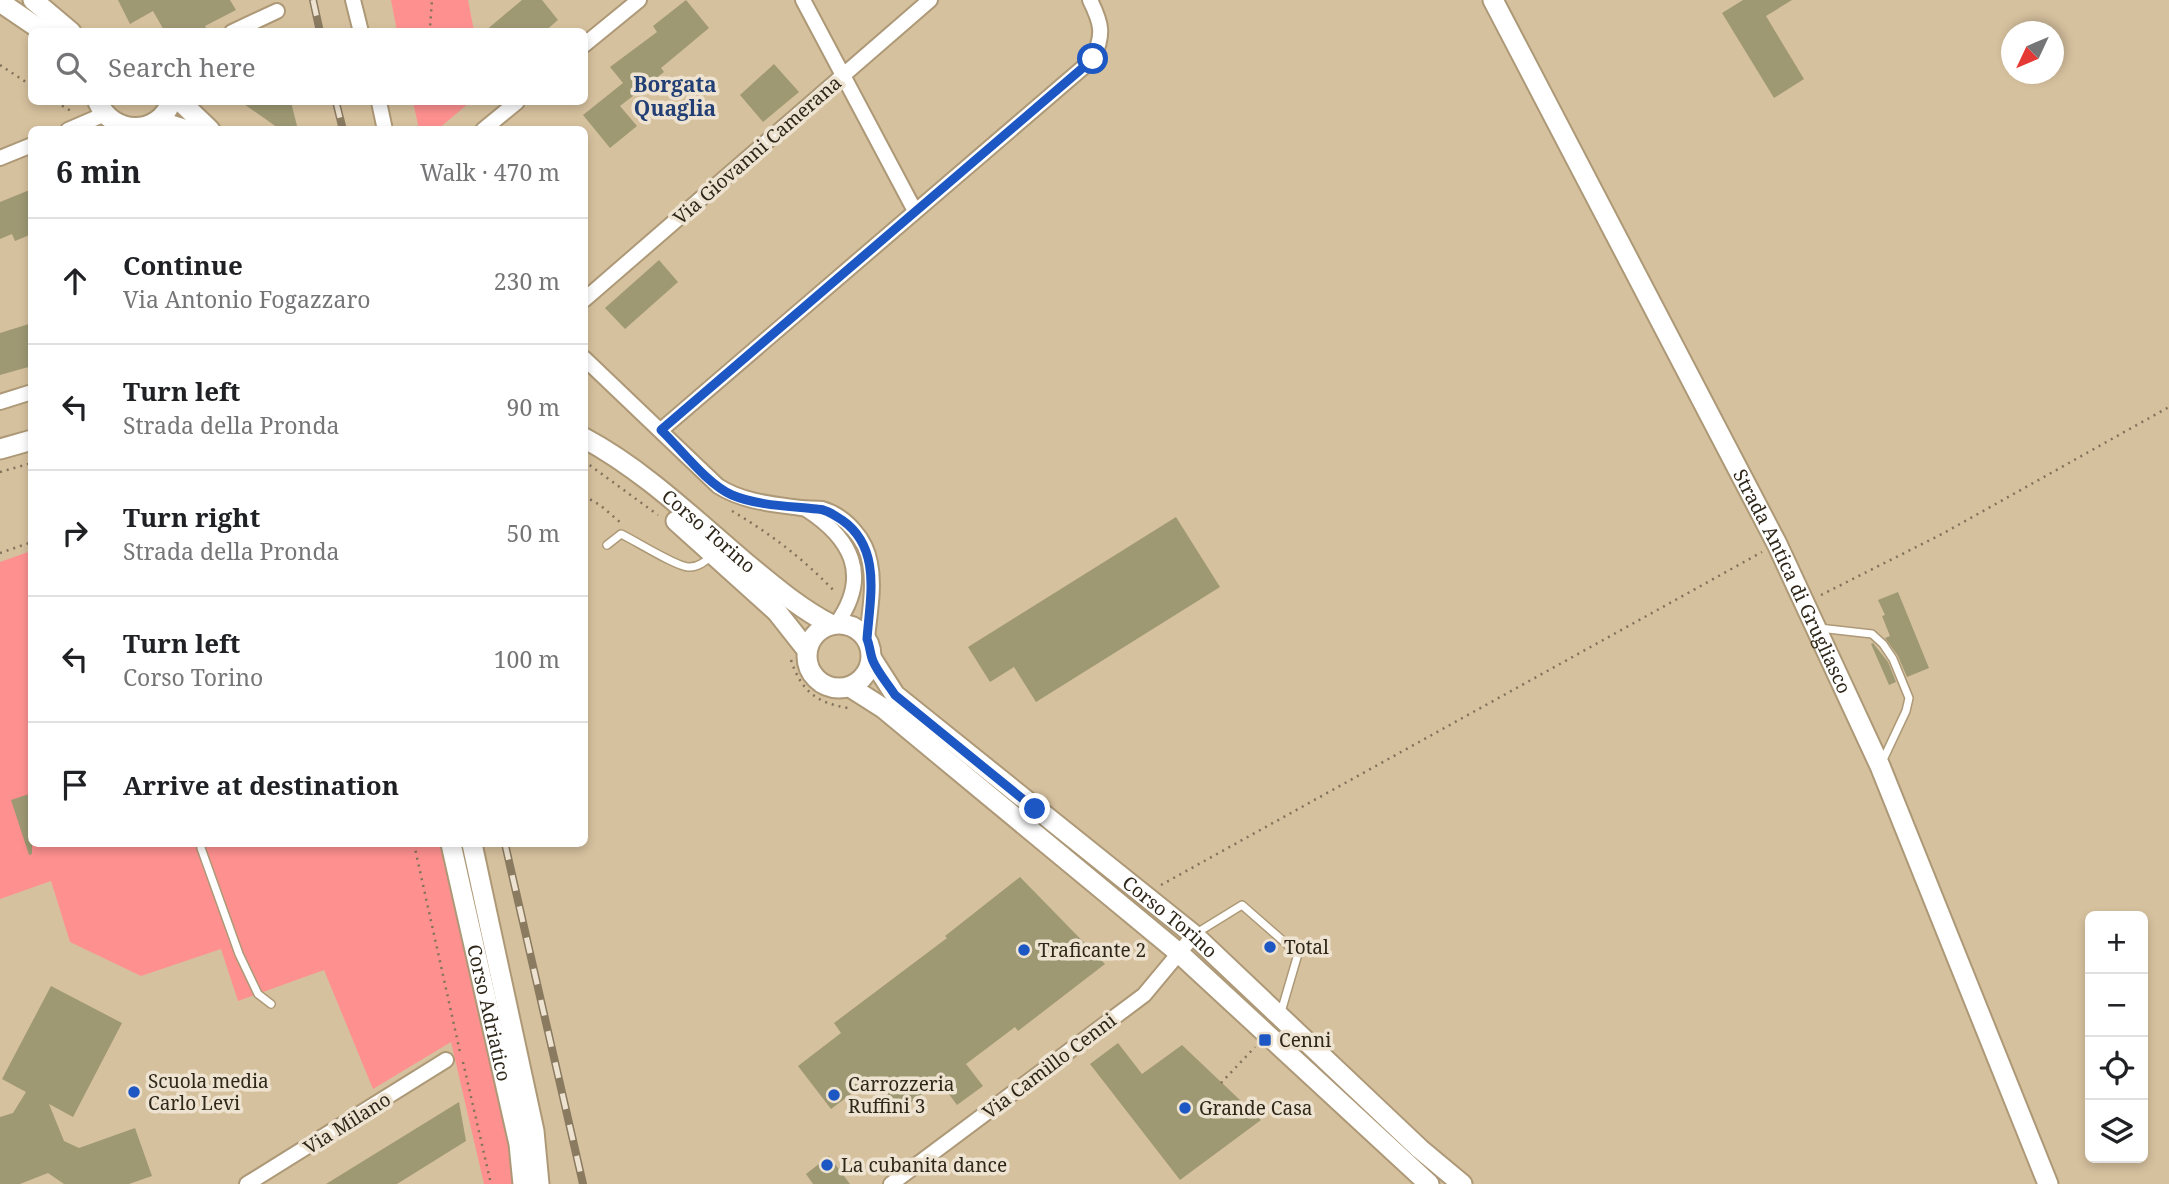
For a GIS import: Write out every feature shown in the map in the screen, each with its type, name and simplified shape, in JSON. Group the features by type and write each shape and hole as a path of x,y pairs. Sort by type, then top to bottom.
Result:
{"street":[{"path":"33,0 66,28"},
{"path":"353,0 360,28"},
{"path":"588,42 639,0"},
{"path":"803,0 915,211"},
{"name":"Via Giovanni Camerana","path":"588,297 930,0"},
{"path":"661,430 1093,59 1102,40 1097,13 1090,0"},
{"name":"Strada Antica di Grugliasco","path":"1493,0 1777,544 1818,628 1880,765 2048,1184"},
{"path":"0,2 38,28"},
{"path":"241,28 277,11"},
{"path":"151,126 159,120 168,105"},
{"path":"184,105 206,126"},
{"path":"380,105 385,126"},
{"path":"488,126 513,105"},
{"path":"74,126 102,108 116,123 124,126"},
{"path":"151,126 174,126"},
{"path":"0,158 28,147"},
{"path":"588,362 718,486 750,500 820,509 849,525 864,545 871,575 867,639"},
{"path":"0,402 28,393"},
{"name":"Corso Torino","path":"588,440 615,456 654,486 718,549 777,612 807,650 807,661 818,681 830,687 850,687 883,708 1179,953 1429,1184"},
{"path":"0,449 28,441"},
{"path":"0,462 28,454"},
{"name":"Corso Torino","path":"588,455 790,601 834,624 850,624 867,639 872,659 895,695 1194,935 1420,1149 1462,1184"},
{"path":"805,509 833,528 850,554 854,576 853,592 846,610 834,624 815,634 807,650"},
{"path":"850,687 862,679 872,659"},
{"name":"Corso Adriatico","path":"452,847 519,1144 523,1184"},
{"name":"Corso Adriatico","path":"473,847 534,1131 539,1184"},
{"name":"Via Camillo Cenni","path":"891,1184 1144,995 1194,935"},
{"name":"Via Milano","path":"247,1184 446,1060"}],"lane":[{"path":"607,545 621,534 668,560 688,567 697,566 718,549"},
{"path":"1818,628 1872,634 1884,644 1893,659 1909,698 1906,711 1880,765"},
{"path":"201,848 239,954 258,994 271,1004"},
{"path":"1194,935 1242,905 1298,954 1279,1017"}],"path":[{"path":"430,28 432,0"},
{"path":"0,65 28,83"},
{"path":"69,113 78,107"},
{"path":"1806,603 1942,534 2169,407"},
{"path":"0,472 28,464"},
{"path":"588,498 627,528"},
{"path":"725,507 762,528 800,557 840,596 832,597"},
{"path":"0,553 28,543"},
{"path":"1143,895 1777,544"},
{"path":"415,847 491,1184"},
{"path":"1221,1083 1255,1047"}],"shaded area":[{"path":"391,0 468,0 473,28 396,28"},
{"path":"414,105 466,105 442,126 418,126"},
{"path":"28,552 28,847 442,847 519,1184 484,1184 451,1042 373,1089 324,970 238,1001 221,949 141,976 70,942 51,881 0,899 0,562"}],"building":[{"path":"118,0 230,0 236,10 205,26 206,28 163,28 153,11 130,24"},
{"path":"522,0 542,0 558,20 549,28 489,28"},
{"path":"686,0 709,28 661,68 664,72 620,106 637,126 610,148 583,115 623,83 610,67 657,32 653,26"},
{"path":"1743,0 1792,0 1766,16 1804,79 1774,98 1722,13"},
{"path":"774,64 799,92 763,122 740,95"},
{"path":"245,105 292,105 297,126 275,126"},
{"path":"28,191 28,236 15,241 12,234 0,239 0,202"},
{"path":"659,260 678,282 625,329 605,308"},
{"path":"28,324 28,367 0,375 0,333"},
{"path":"1176,517 1220,587 1036,702 1014,667 990,682 968,647"},
{"path":"1898,592 1929,668 1907,677 1898,656 1885,638 1890,636 1878,600"},
{"path":"1873,643 1888,662 1896,682 1889,685 1871,644"},
{"path":"28,794 28,847 32,847 32,854 29,855 11,800"},
{"path":"1020,877 1105,964 1018,1031 1015,1027 966,1064 983,1086 957,1105 939,1081 900,1111 874,1077 831,1109 798,1066 841,1033 834,1023 947,938 945,936"},
{"path":"51,986 122,1023 73,1117 49,1104 64,1141 79,1148 135,1128 152,1176 129,1184 64,1184 48,1173 20,1184 0,1184 0,1117 13,1113 26,1092 2,1079"},
{"name":"Grande Casa","path":"1118,1043 1142,1074 1182,1045 1261,1120 1180,1180 1090,1064"},
{"path":"459,1102 466,1141 397,1184 326,1184"},
{"name":"La cubanita dance","path":"829,1156 850,1184 813,1184 806,1174"}],"railway":[{"path":"313,0 319,28"},
{"path":"337,105 342,126"},
{"path":"506,847 583,1184"}],"place":[{"name":"Total","path":"1270,947"},
{"name":"Traficante 2","path":"1024,950"},
{"name":"Cenni","path":"1265,1040"},
{"name":"Scuola media Carlo Levi","path":"134,1092"},
{"name":"Carrozzeria Ruffini 3","path":"834,1095"},
{"name":"Grande Casa","path":"1185,1108"},
{"name":"La cubanita dance","path":"827,1165"}],"district":[{"name":"Borgata Quaglia","path":"675,97"}],"route":[{"path":"1035,809 895,695 872,659 867,639 871,565 864,545 855,531 836,516 820,509 750,500 732,494 718,486 661,430 1093,59"}]}
